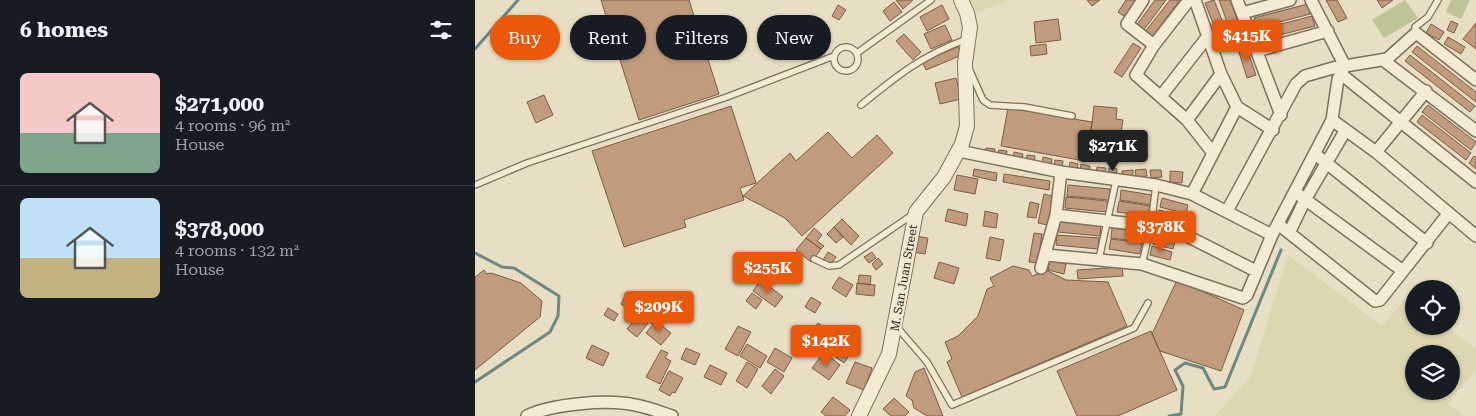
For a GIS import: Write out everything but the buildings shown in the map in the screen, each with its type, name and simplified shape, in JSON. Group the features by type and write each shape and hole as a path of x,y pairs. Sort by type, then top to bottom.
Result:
{"street":[{"name":"M. San Juan Street","path":"859,416 889,354 896,326 906,260 916,212 944,176 959,151 967,126 965,63 969,38 967,14 961,0"},
{"path":"1143,0 1127,21 1127,24 1153,45"},
{"path":"1189,0 1153,45 1136,75 1162,95 1187,120 1213,153"},
{"path":"1195,0 1221,74 1237,107 1273,130"},
{"path":"1237,0 1281,115"},
{"path":"1242,13 1289,0"},
{"path":"1311,0 1328,31 1343,70 1400,121 1476,182"},
{"path":"1257,51 1328,31"},
{"path":"1227,211 1273,130 1296,84 1305,76 1343,70 1383,60 1416,33 1476,80"},
{"path":"1162,95 1208,36"},
{"path":"1383,60 1476,131"},
{"path":"1046,255 1141,264 1243,298 1247,295 1272,236 1332,120 1343,70"},
{"path":"1187,120 1221,74"},
{"path":"1376,152 1426,91"},
{"path":"1192,194 1237,107"},
{"path":"1332,120 1376,152 1476,236"},
{"path":"1289,233 1326,161 1345,131"},
{"path":"959,151 1061,172 1156,185 1192,194 1272,236"},
{"path":"1315,154 1427,242"},
{"path":"1041,268 1046,255 1055,215 1061,172"},
{"path":"1295,192 1403,271"},
{"path":"1278,224 1375,301 1380,300 1448,214"},
{"path":"1055,215 1151,226 1187,236 1256,271"},
{"path":"527,416 541,409 574,405 621,403 673,416"},
{"path":"620,416 621,403"}],"lane":[{"path":"857,53 931,0"},
{"path":"1416,33 1415,27 1428,17 1437,0"},
{"path":"861,105 914,62 940,48 969,38"},
{"path":"475,185 527,163 727,97 834,56 836,52 845,47 857,53"},
{"path":"834,56 839,69 847,71 856,67 857,53"},
{"path":"965,63 983,100 990,105 1025,107 1072,116"},
{"path":"1099,259 1116,181"},
{"path":"1141,264 1151,226 1156,185"},
{"path":"814,259 829,266 839,265 916,212"},
{"path":"896,326 927,362 952,405 1134,328 1148,303"}],"shaded area":[{"path":"970,0 1011,0 977,12"},
{"path":"1288,255 1382,326 1405,299 1405,335 1458,335 1476,349 1476,369 1460,389 1460,345 1405,345 1405,400 1451,400 1448,404 1464,416 1215,416 1251,376"}],"green space":[{"path":"1405,0 1418,18 1384,38 1372,20"},
{"path":"1451,0 1470,0 1461,19 1446,12"}],"waterway":[{"path":"475,49 518,0"},
{"path":"1169,416 1181,414 1183,386 1175,370 1185,363 1203,368 1214,389 1225,387 1281,250"},
{"path":"475,253 502,267 514,268 559,296 558,316 550,332 475,382"}]}
